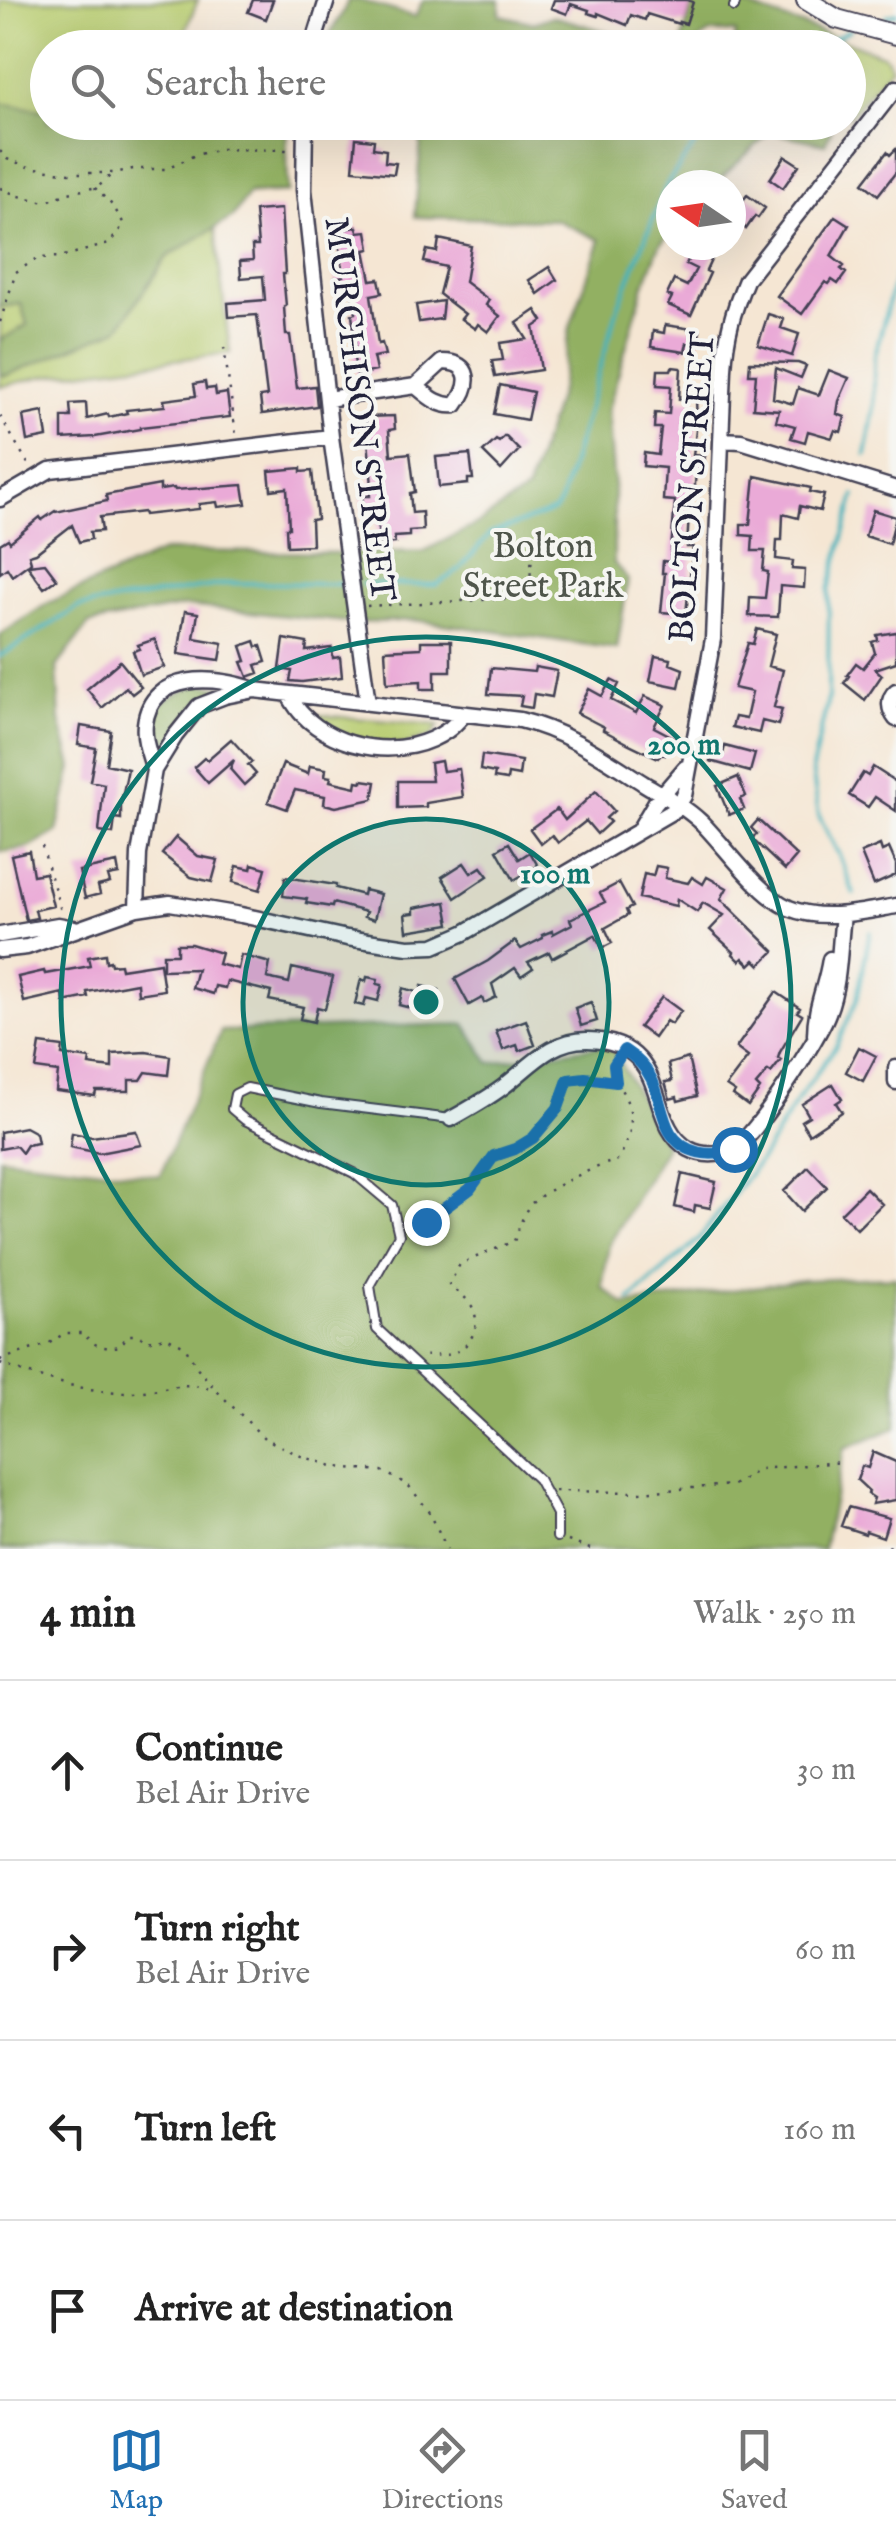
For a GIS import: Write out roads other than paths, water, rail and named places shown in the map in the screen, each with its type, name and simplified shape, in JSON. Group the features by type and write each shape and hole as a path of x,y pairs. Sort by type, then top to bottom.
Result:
{"street":[{"path":"318,30 327,0"},
{"path":"820,3 866,26 896,35"},
{"name":"BOLTON STREET","path":"866,126 896,88"},
{"name":"MURCHISON STREET","path":"304,140 304,190 368,703"},
{"name":"BOLTON STREET","path":"679,805 684,796 713,638 726,338 746,280 855,140"},
{"path":"328,399 416,386"},
{"path":"0,500 50,470 332,437"},
{"path":"722,440 742,440 896,489"},
{"path":"154,770 147,747 145,721 149,709 166,690 190,680 520,720 589,748 679,805 768,894 792,909 838,915 896,906"},
{"path":"137,908 138,854 154,770 199,706 255,690"},
{"path":"896,691 890,712 896,718"},
{"path":"288,694 318,728 341,741 377,748 413,746 449,729 464,714"},
{"name":"BOLTON STREET","path":"639,830 688,763"},
{"path":"0,950 27,947 137,908 170,903 362,940 408,947 434,946 464,934 667,816 679,805"},
{"path":"451,1119 506,1084 539,1056 568,1042 600,1042 624,1050 646,1070 670,1132 678,1142 697,1153 723,1154 754,1131 828,1013 834,993 838,915"},
{"path":"0,935 58,925 73,928"},
{"path":"896,1068 896,1082"}],"lane":[{"path":"451,1119 321,1103 248,1088 235,1094 232,1108 244,1120 354,1172 392,1205 399,1235 370,1286 377,1328 538,1480 557,1514 556,1537"}],"waterway":[{"path":"886,16 896,13"},
{"path":"362,584 436,585 459,570 490,534 554,511 560,503 618,307 667,184 698,140"},
{"path":"866,455 874,407 874,359 896,273"},
{"path":"854,894 819,816 812,769 828,699 829,590 855,495"},
{"path":"0,656 79,607 231,583 342,584"},
{"path":"630,1300 698,1240 763,1156 836,1046 857,1000 870,932"}],"park label":[{"name":"Bolton Street Park","path":"543,565"}]}
